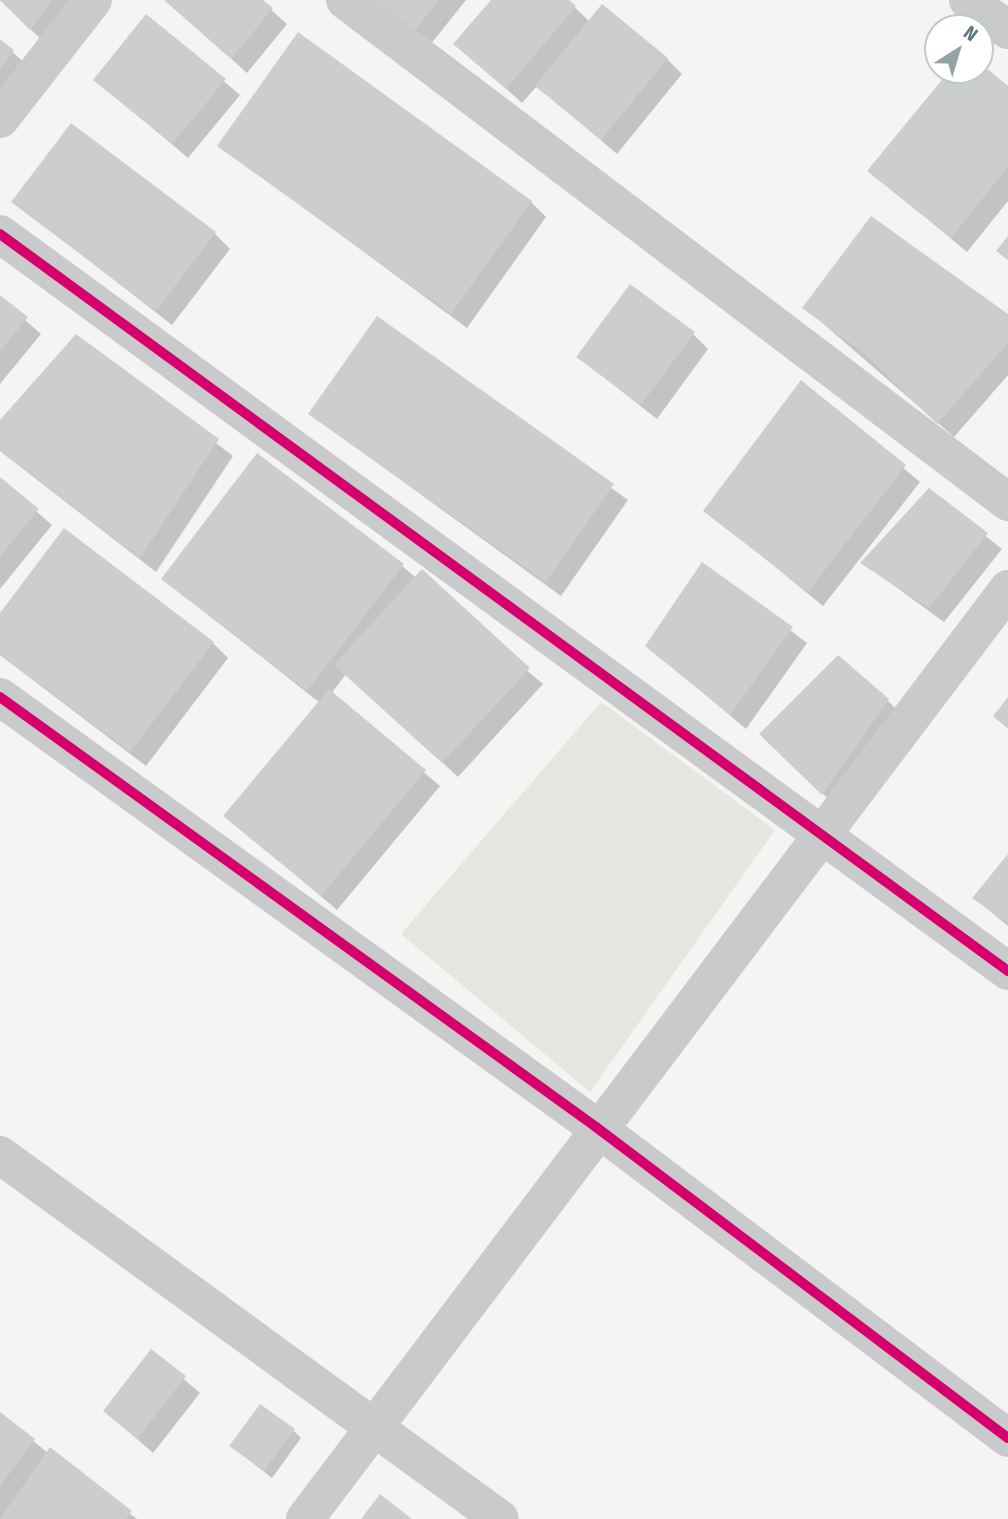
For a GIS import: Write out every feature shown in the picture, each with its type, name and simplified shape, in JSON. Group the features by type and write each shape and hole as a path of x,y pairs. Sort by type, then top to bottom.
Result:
{"street":[{"path":"0,119 93,0"},
{"path":"345,0 1008,502"},
{"path":"968,0 1008,30"},
{"path":"0,234 826,832 1008,971"},
{"path":"305,1519 380,1427 596,1128 826,832 1008,589"},
{"path":"0,697 596,1128 1008,1438"},
{"path":"0,1155 380,1427 500,1519"}],"shaded area":[{"path":"601,702 775,830 590,1092 401,934"}],"building":[{"path":"0,0 52,0 30,30"},
{"path":"164,0 263,0 273,8 231,59"},
{"path":"375,0 439,0 414,31"},
{"path":"491,0 569,0 576,6 506,89 453,44"},
{"path":"602,4 668,58 601,140 535,86"},
{"path":"146,14 226,79 172,144 93,80"},
{"path":"298,32 532,201 451,314 217,146"},
{"path":"0,39 14,50 0,69"},
{"path":"994,74 1008,86 1008,167 951,238 867,171 938,84 994,84"},
{"path":"71,123 216,232 156,311 11,202"},
{"path":"871,216 1008,314 1008,343 937,424 865,354 802,308"},
{"path":"1008,236 1008,260 996,251"},
{"path":"630,284 695,332 641,405 576,357"},
{"path":"0,295 28,317 0,351"},
{"path":"377,316 614,484 546,582 308,414"},
{"path":"76,334 219,439 140,558 0,450 0,420"},
{"path":"801,380 906,465 808,592 703,511"},
{"path":"257,453 404,564 307,691 161,579"},
{"path":"0,477 39,509 0,556"},
{"path":"929,488 988,533 929,608 860,563"},
{"path":"64,528 214,642 130,752 0,654 0,613"},
{"path":"702,562 793,627 730,715 645,646"},
{"path":"422,569 530,668 442,763 334,665"},
{"path":"838,655 889,699 822,795 759,734"},
{"path":"329,689 426,770 321,896 223,816"},
{"path":"1008,697 1008,729 993,716"},
{"path":"1008,854 1008,923 972,898"},
{"path":"151,1349 186,1376 137,1439 103,1411"},
{"path":"260,1404 295,1429 264,1471 229,1446"},
{"path":"0,1412 35,1439 0,1486"},
{"path":"50,1447 132,1511 126,1519 0,1519"},
{"path":"380,1494 412,1519 361,1519"}],"cycle path":[{"path":"0,234 1008,971"},
{"path":"0,697 596,1127 1008,1438"}]}
